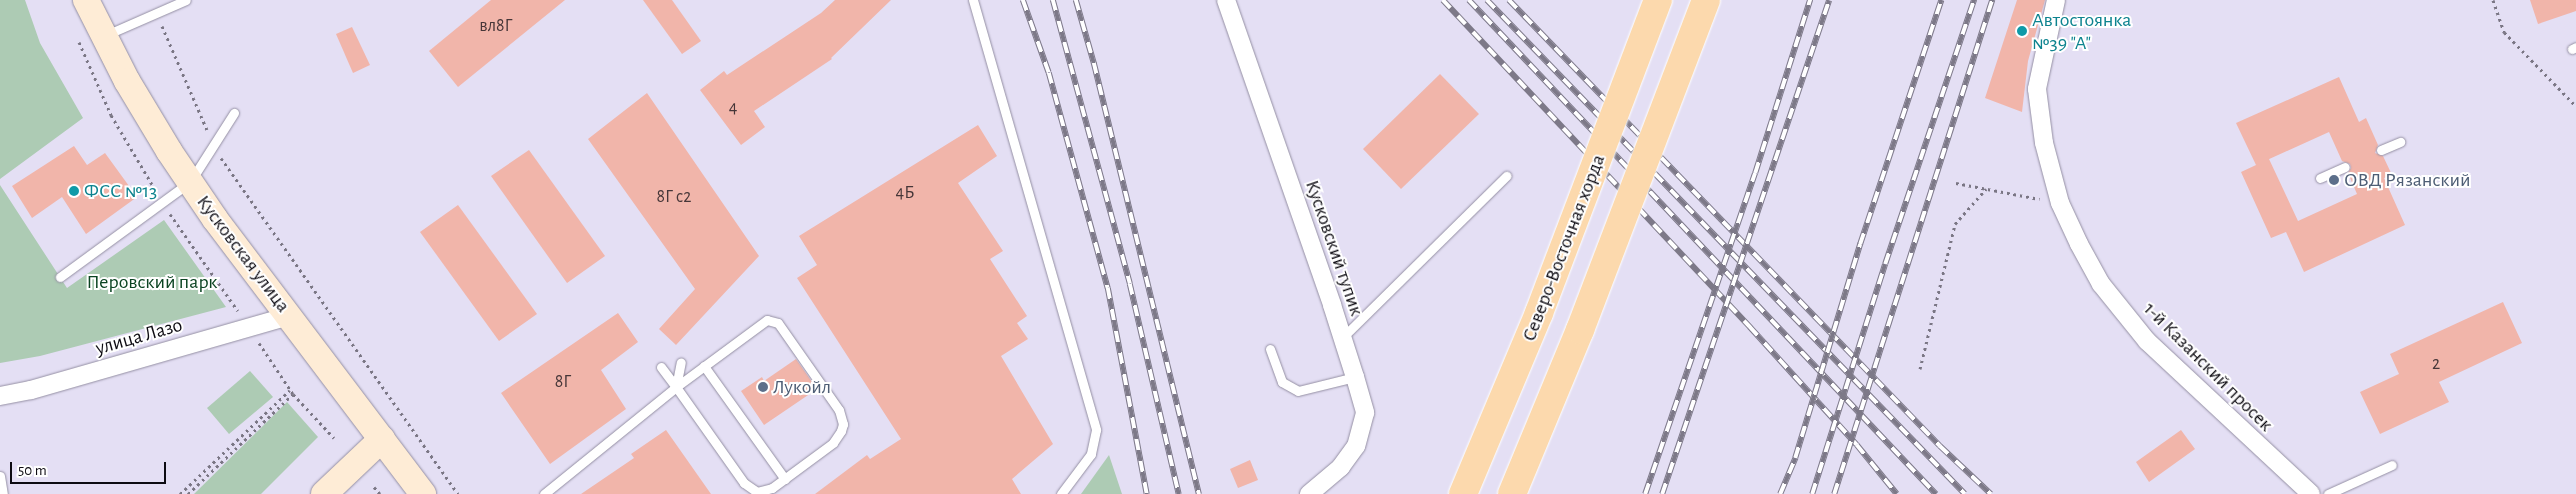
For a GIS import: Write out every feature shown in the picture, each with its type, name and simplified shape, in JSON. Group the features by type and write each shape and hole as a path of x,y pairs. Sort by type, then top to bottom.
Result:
{"main road":[{"name":"Северо-Восточная хорда","path":"1464,494 1539,313 1658,0"},
{"path":"1512,494 1580,330 1706,0"}],"street":[{"name":"Кусковская улица","path":"86,0 155,128 190,182 423,494"},
{"name":"Кусковский тупик","path":"1226,0 1355,377 1365,414 1356,446 1341,467 1309,494"},
{"name":"1-й Казанский просек","path":"2056,0 2037,89 2044,143 2060,203 2101,284 2147,341 2311,494"},
{"name":"улица Лазо","path":"0,396 31,390 289,316"},
{"path":"324,494 382,439"}],"lane":[{"path":"104,36 186,0"},
{"path":"973,0 1096,430 1091,454 1061,494"},
{"path":"60,278 190,182 234,113"},
{"path":"2381,150 2400,142"},
{"path":"2320,178 2345,167"},
{"path":"1341,338 1506,176"},
{"path":"544,494 676,387 763,322 771,320 778,323 839,410 843,424 841,431 833,442 784,479 762,492 748,487 676,387 661,368"},
{"path":"1270,350 1282,382 1298,391 1355,377"},
{"path":"676,387 681,362"},
{"path":"704,366 784,479"},
{"path":"2328,494 2392,465"},
{"path":"0,476 3,494"}],"path":[{"path":"2493,0 2504,32 2576,106"},
{"path":"156,12 200,117 222,158 458,494"},
{"path":"1956,183 2060,203"},
{"path":"1920,369 1955,224 1986,189"},
{"path":"180,494 290,390"},
{"path":"188,494 293,394 334,438"},
{"path":"374,487 380,494"}],"green space":[{"path":"0,0 25,0 40,43 83,118 0,179"},
{"name":"Перовский парк","path":"0,185 67,288 164,220 226,307 40,356 0,363"},
{"path":"250,371 273,397 229,434 207,408"},
{"path":"287,402 318,437 261,494 194,494"},
{"path":"1109,455 1122,494 1081,494"}],"building":[{"path":"491,0 565,0 458,87 429,51"},
{"path":"643,0 672,0 701,41 682,54"},
{"path":"835,0 891,0 832,59 754,111 765,127 741,145 700,90 724,71 727,75 821,13"},
{"name":"Автостоянка №39 \"А\"","path":"2017,0 2045,0 2028,61 2022,112 1985,98"},
{"path":"2530,0 2576,0 2576,11 2538,24"},
{"path":"352,27 370,65 353,73 336,34"},
{"path":"1440,74 1479,114 1401,189 1363,149"},
{"path":"2339,77 2359,122 2366,118 2378,145 2375,153 2383,156 2392,175 2384,178 2405,225 2304,272 2286,232 2271,238 2241,172 2259,164 2256,165 2236,123","holes":["2329,132 2342,161 2350,164 2351,168 2348,173 2357,194 2298,221 2269,159"]},
{"path":"647,93 759,256 676,345 659,329 695,289 588,139"},
{"path":"978,125 997,156 958,183 1003,251 990,259 1027,316 1017,323 1028,339 1001,356 1053,444 1012,479 1021,494 815,494 867,455 870,459 901,439 797,278 817,265 799,236"},
{"name":"ФСС №13","path":"74,146 87,165 105,153 137,197 86,234 62,197 32,218 12,186"},
{"path":"529,150 605,256 567,283 491,176"},
{"path":"458,205 537,314 499,341 420,232"},
{"path":"2503,302 2522,343 2439,382 2449,402 2380,434 2360,392 2399,374 2390,354"},
{"path":"618,313 638,342 601,370 626,409 550,464 501,393"},
{"path":"796,359 817,389 764,425 741,391 762,377 764,381"},
{"path":"666,430 711,494 581,494 634,458 631,454"},
{"path":"2181,430 2195,449 2149,482 2136,462"},
{"path":"1250,460 1258,480 1238,488 1230,469"}],"railway":[{"path":"1023,0 1049,73 1108,288 1147,494"},
{"path":"1053,0 1130,284 1179,494"},
{"path":"1076,0 1094,63 1199,494"},
{"path":"1443,0 1750,327 1857,445 1897,494"},
{"path":"1469,0 1936,494"},
{"path":"1487,0 1965,494"},
{"path":"1509,0 1940,446 1991,494"},
{"path":"1645,494 1755,173 1810,0"},
{"path":"1662,494 1829,0"},
{"path":"1780,494 1795,458 1860,244 1941,0"},
{"path":"1812,494 1885,264 1974,0"},
{"path":"1834,494 1992,0"}],"place":[{"name":"Автостоянка №39 \"А\"","path":"2022,31"},
{"name":"ОВД Рязанский","path":"2334,180"},
{"name":"ФСС №13","path":"74,191"},
{"name":"Лукойл","path":"763,387"}]}
